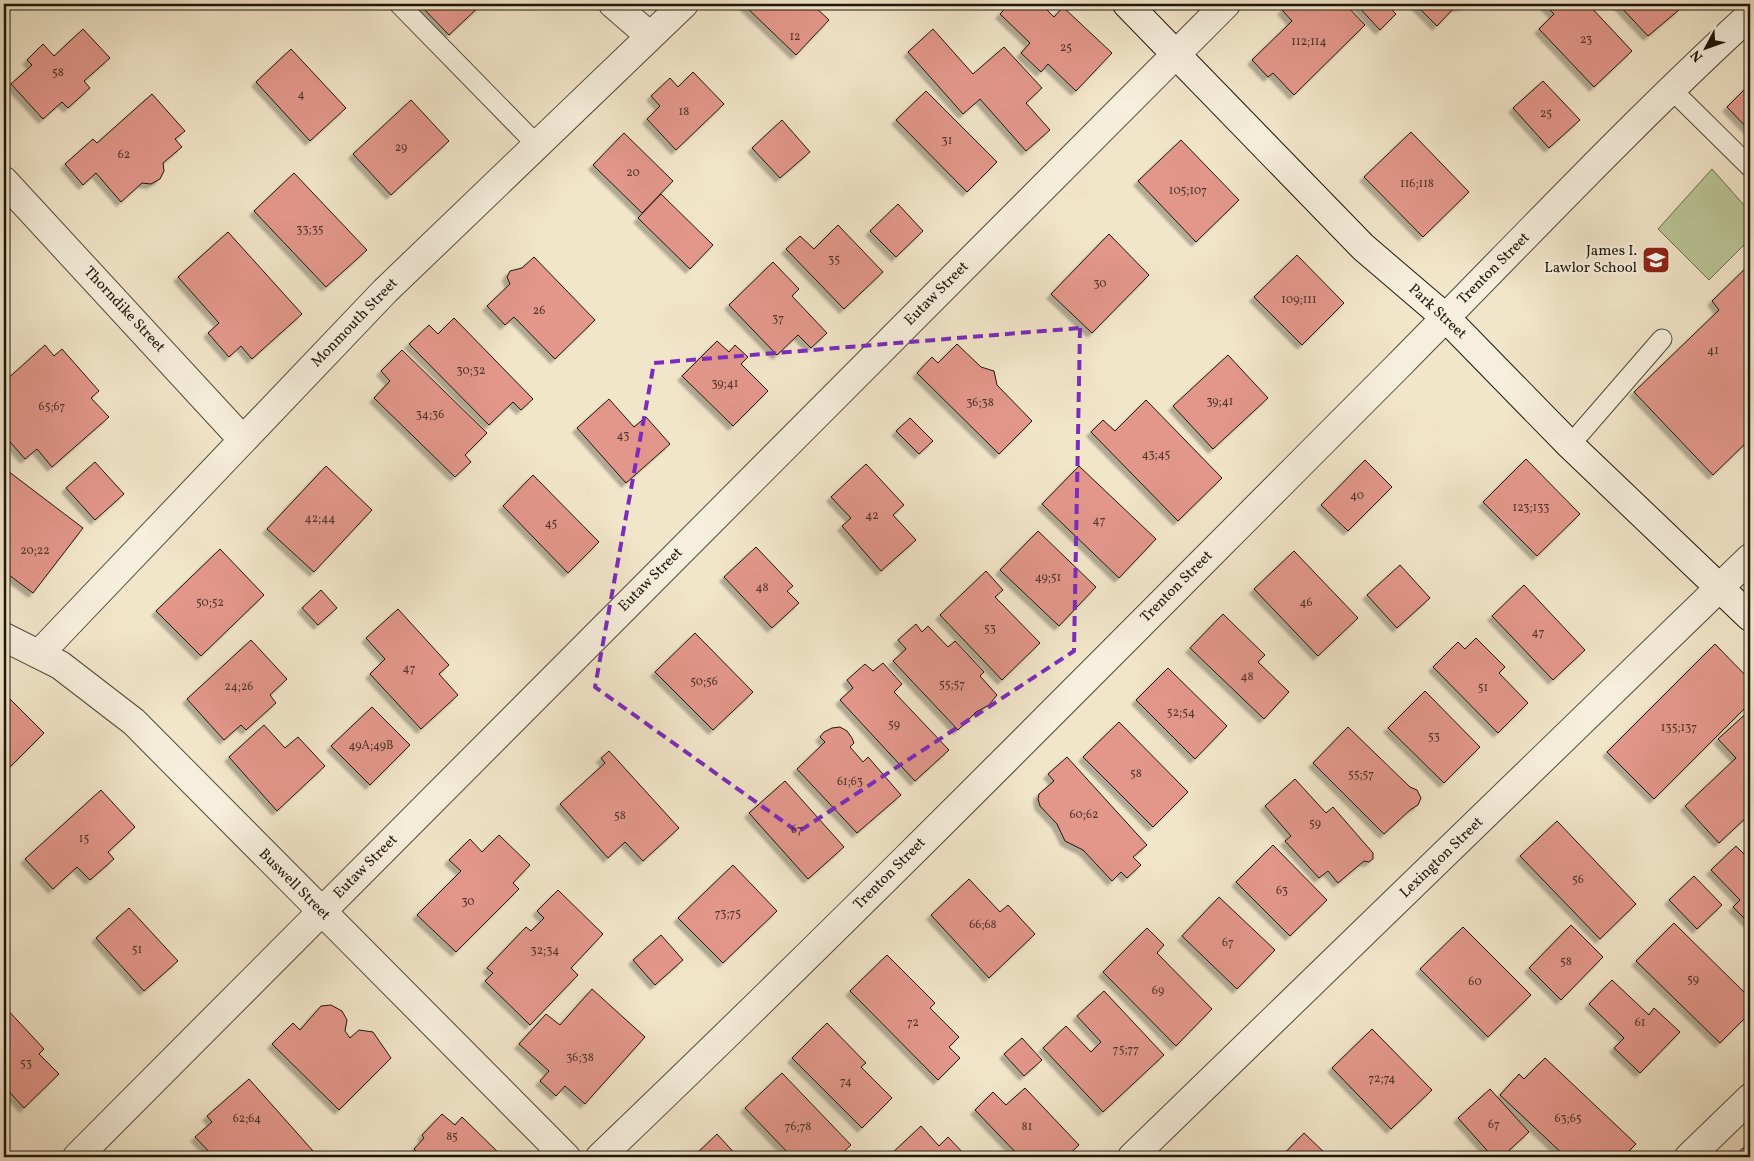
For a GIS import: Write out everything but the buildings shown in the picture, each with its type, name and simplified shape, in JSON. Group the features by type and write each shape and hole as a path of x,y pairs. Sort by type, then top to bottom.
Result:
{"street":[{"path":"613,4 650,36"},
{"name":"Monmouth Street","path":"39,654 384,291 684,4"},
{"name":"Park Street","path":"1127,4 1363,247 1446,318 1570,445 1750,617"},
{"name":"Eutaw Street","path":"77,1157 1226,4"},
{"name":"Trenton Street","path":"600,1157 767,998 1446,318 1671,89 1750,15"},
{"name":"Thorndike Street","path":"4,181 244,440"},
{"name":"Lexington Street","path":"1132,1157 1721,589 1750,558"},
{"name":"Buswell Street","path":"4,637 60,665 134,722 566,1157"},
{"path":"1689,1157 1750,1098"}],"lane":[{"path":"399,4 537,145"},
{"path":"1671,89 1750,167"},
{"path":"1570,445 1662,339"}],"highlighted area":[{"path":"1080,328 1074,651 798,832 595,687 654,363"}],"green space":[{"path":"1712,169 1750,212 1750,239 1709,280 1658,229"}],"place":[{"name":"James I. Lawlor School","path":"1656,260"}]}
